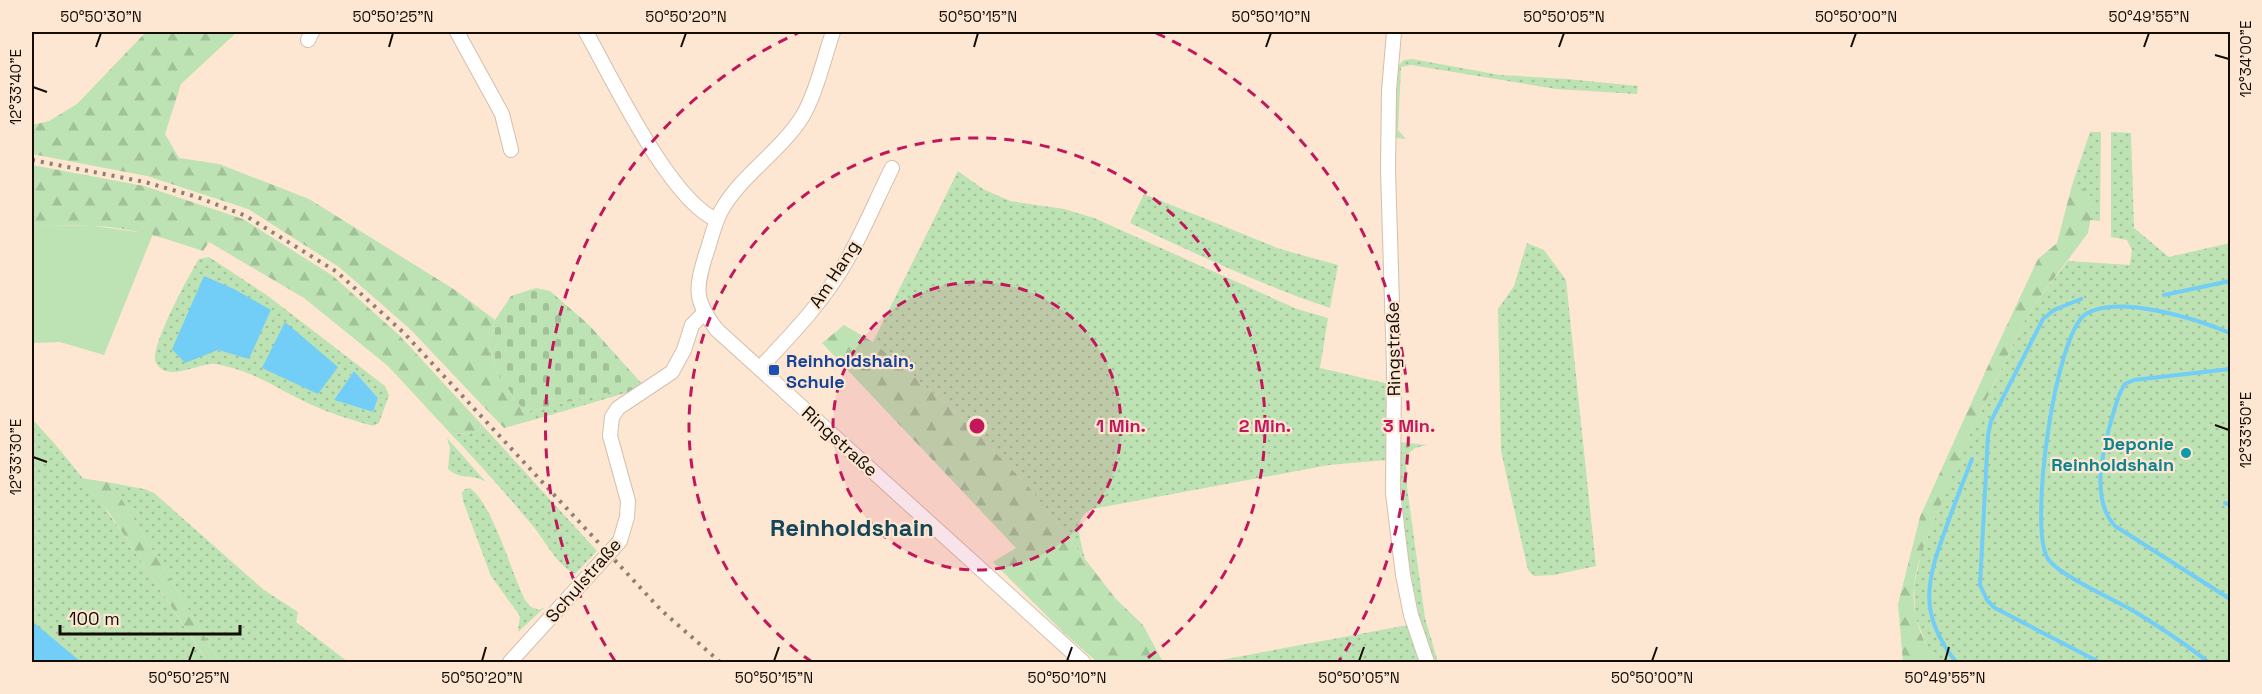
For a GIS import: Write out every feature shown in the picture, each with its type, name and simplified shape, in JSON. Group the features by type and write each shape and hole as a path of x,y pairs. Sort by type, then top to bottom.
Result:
{"street":[{"path":"457,32 502,114 511,150"},
{"path":"586,32 653,153 694,205 707,216 717,220"},
{"name":"Ringstraße","path":"833,32 802,117 734,193 717,220 699,282 699,300 704,312 717,330 1083,663"},
{"name":"Ringstraße","path":"1394,32 1389,91 1388,170 1394,368 1394,493 1403,575 1411,615 1427,663"},
{"name":"Am Hang","path":"760,368 797,328 834,280 847,260 892,168"},
{"name":"Schulstraße","path":"510,663 620,542 627,517 628,501 610,436 612,417 618,408 672,372 684,350 692,325 704,312"}],"green space":[{"path":"146,32 237,32 181,84 165,134 179,158 219,164 309,199 455,290 495,320 489,345 497,373 533,420 504,428 410,329 339,267 248,209 147,176 32,154 32,125 49,121 77,104"},
{"path":"1412,59 1500,75 1638,86 1637,94 1556,89 1411,65 1401,67 1398,130 1406,139 1394,138 1397,67 1404,60"},
{"path":"2090,132 2101,132 2100,221 2090,220 2091,202 2088,193 2072,185"},
{"path":"2111,132 2131,133 2134,228 2169,257 2230,243 2230,662 1938,662 1928,649 1915,616 1914,586 1921,554 1959,457 2023,324 2031,309 2068,261 2130,265 2132,250 2127,240 2111,237"},
{"path":"32,165 144,186 243,219 333,276 400,336 483,426 472,433 450,433 388,366 304,298 209,242 203,251 163,238 122,229 32,225"},
{"path":"958,171 983,189 1010,201 1064,209 1094,218 1297,309 1328,318 1320,368 1389,384 1387,460 1329,465 1092,509 1081,518 1079,531 1085,559 1028,486 959,415 873,342"},
{"path":"2072,185 2085,189 2091,196 2092,211 2088,233 2031,309 2023,324 1957,464 1918,567 1913,596 1918,627 1938,662 1903,662 1898,604 1920,517 2038,259 2057,243"},
{"path":"1144,194 1280,249 1338,265 1330,308 1254,279 1130,223"},
{"path":"32,225 94,226 153,234 104,355 60,342 32,343"},
{"path":"1527,243 1544,250 1566,280 1596,566 1554,575 1534,576 1528,570 1501,451 1498,309 1514,286"},
{"path":"209,257 268,296 385,386 389,395 379,423 373,426 335,414 250,374 216,364 174,372 161,369 156,363 155,355 158,343 171,311 199,259","holes":["271,310 249,358 218,350","354,371 378,398 373,412 334,400"]},
{"path":"536,288 550,291 589,325 643,385 629,392 610,392 525,412 497,373 489,345 495,320 511,296"},
{"path":"844,325 873,342 959,415 1028,486 1116,599 1143,625 1163,662 1097,662 1064,633 993,562 1016,548 822,343"},
{"path":"610,392 629,392 533,420 525,412"},
{"path":"32,419 81,476 103,506 208,662 32,662"},
{"path":"483,426 597,551 575,574 557,559 523,514 450,433 472,433"},
{"path":"447,438 486,482 458,475 448,469 450,448"},
{"path":"1400,442 1427,445 1415,448 1409,453 1406,461 1407,487 1425,618 1438,662 1431,662 1412,581 1402,498"},
{"path":"81,478 112,483 220,662 208,662 110,514"},
{"path":"112,483 154,493 264,590 298,612 296,622 348,662 220,662"},
{"path":"470,488 494,524 525,600 531,607 539,610 545,607 518,632 520,616 491,576 463,501 462,493 465,489"},
{"path":"1408,625 1420,662 1223,662 1221,660"}],"water":[{"path":"204,276 234,289 271,310 249,359 218,350 185,363 172,349"},
{"path":"285,322 338,367 318,394 262,368"},
{"path":"354,371 378,398 373,412 334,400"},
{"path":"32,621 81,662 32,662"}],"waterway":[{"path":"2164,295 2230,281"},
{"path":"2081,299 2054,310 2043,319 1991,421 1988,435 1980,585 1987,600 1995,608 2099,662"},
{"path":"2208,662 2137,613 2064,573 2048,559 2043,541 2041,511 2043,473 2055,392 2064,356 2075,329 2086,314 2100,308 2137,308 2198,321 2230,333"},
{"path":"2230,369 2134,380 2125,384 2117,402 2106,441 2101,472 2102,501 2115,526 2230,599"},
{"path":"1956,662 1944,645 1931,613 1930,581 1939,547 1972,459"},
{"path":"2225,503 2230,505"}],"railway":[{"path":"32,160 145,182 197,197 246,216 337,272 404,333 661,610 720,662"}],"place":[{"name":"Reinholdshain, Schule","path":"774,370"},
{"name":"Deponie Reinholdshain","path":"2186,453"}],"district":[{"name":"Reinholdshain","path":"852,527"}]}
